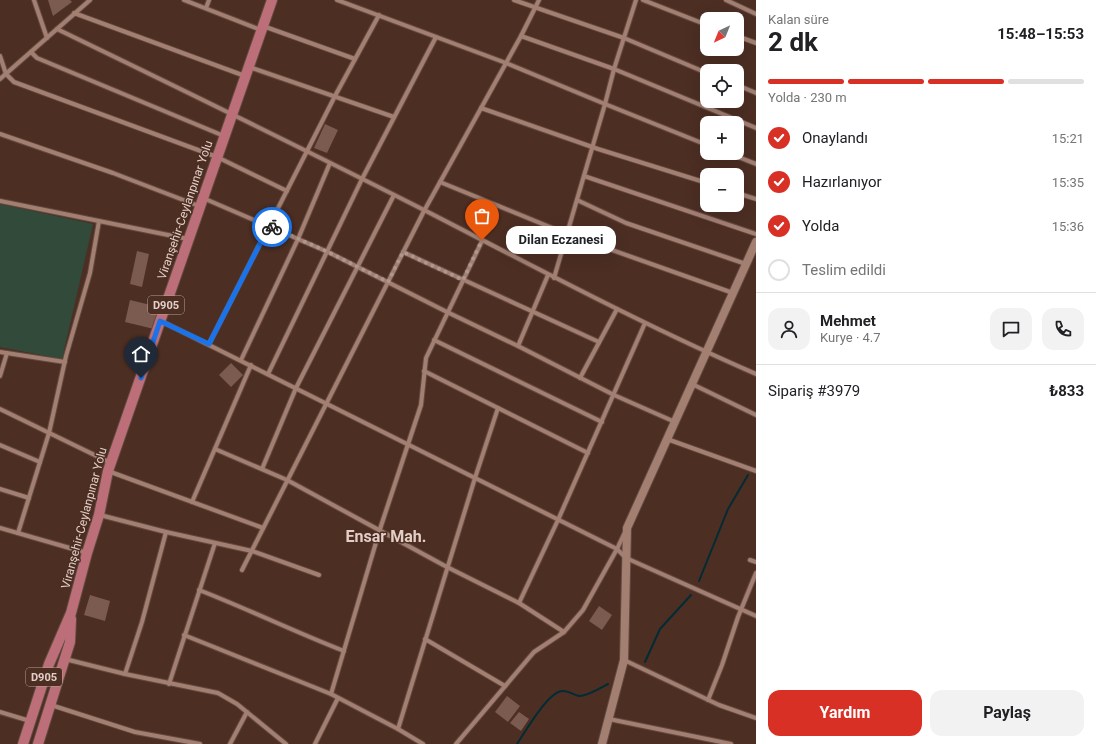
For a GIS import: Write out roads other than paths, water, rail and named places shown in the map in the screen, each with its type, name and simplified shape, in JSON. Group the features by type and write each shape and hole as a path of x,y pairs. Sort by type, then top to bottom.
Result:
{"main road":[{"name":"Viranşehir-Ceylanpınar Yolu","path":"23,744 49,664 71,613 99,514 110,467 272,0"},
{"name":"Viranşehir-Ceylanpınar Yolu","path":"38,744 70,642 71,613"}],"street":[{"path":"34,0 47,38"},
{"path":"0,79 90,0"},
{"path":"184,0 355,59"},
{"path":"206,8 209,0"},
{"path":"338,0 506,63 700,142"},
{"path":"514,0 624,38 700,70"},
{"path":"242,570 424,210 521,36 539,0"},
{"path":"554,278 614,69 636,0"},
{"path":"643,0 700,22"},
{"path":"726,0 756,14"},
{"path":"74,13 247,72 335,96 394,118"},
{"path":"209,344 335,96 379,15"},
{"path":"57,29 424,210 554,278 706,352 756,374"},
{"path":"521,36 614,69 756,128"},
{"path":"268,374 362,179 436,37"},
{"path":"744,39 756,43"},
{"path":"31,52 37,58 224,136"},
{"path":"0,56 6,74 14,82 217,157 287,191"},
{"path":"744,88 756,93"},
{"path":"481,108 592,147 700,181"},
{"path":"0,134 202,202 298,238 358,266 580,378 675,422"},
{"path":"744,159 756,164"},
{"path":"241,360 298,238 330,163"},
{"path":"584,176 756,234"},
{"path":"440,182 567,234 733,293"},
{"path":"262,469 296,388 394,195"},
{"path":"744,195 756,198"},
{"path":"577,200 626,223 746,264"},
{"path":"0,201 189,239"},
{"path":"18,533 49,433 65,362 90,273 99,221"},
{"path":"331,694 380,530 421,405 426,358 482,240"},
{"path":"456,744 534,652 564,632 583,610 617,550 756,242"},
{"path":"403,252 599,342"},
{"path":"518,346 548,275"},
{"path":"580,378 617,309"},
{"path":"160,321 327,403 617,550 626,558 756,616"},
{"path":"519,603 602,422 645,322"},
{"path":"434,340 602,422"},
{"path":"0,352 65,362"},
{"path":"0,376 7,353"},
{"path":"192,502 251,366"},
{"path":"424,371 588,453"},
{"path":"692,384 756,415"},
{"path":"398,729 447,567 498,408"},
{"path":"0,409 49,433 110,467 192,502 263,528"},
{"path":"667,439 756,471"},
{"path":"0,445 40,462"},
{"path":"215,449 287,480 447,567 519,603 564,632"},
{"path":"0,488 29,498"},
{"path":"99,514 166,532 252,551 319,575"},
{"path":"0,528 87,553"},
{"path":"602,744 624,660 627,528"},
{"path":"125,674 142,622 166,532"},
{"path":"169,684 215,543"},
{"path":"750,560 756,562"},
{"path":"708,700 756,573"},
{"path":"199,590 344,651"},
{"path":"184,635 331,694 398,729 423,744"},
{"path":"425,639 505,686"},
{"path":"65,659 169,684 218,693 247,712 286,744"},
{"path":"624,660 719,705 756,718"},
{"path":"315,744 338,698"},
{"path":"50,705 135,732 200,744"},
{"path":"0,712 30,722"},
{"path":"230,744 247,712"},
{"path":"609,718 731,744"}],"waterway":[{"path":"699,581 728,509 748,475"},
{"path":"645,662 660,629 691,595"},
{"path":"517,744 537,713 556,693 564,691 583,696 608,684"}],"place":[{"name":"Dilan Eczanesi","path":"482,240"}],"district":[{"name":"Ensar Mah.","path":"386,536"}]}
